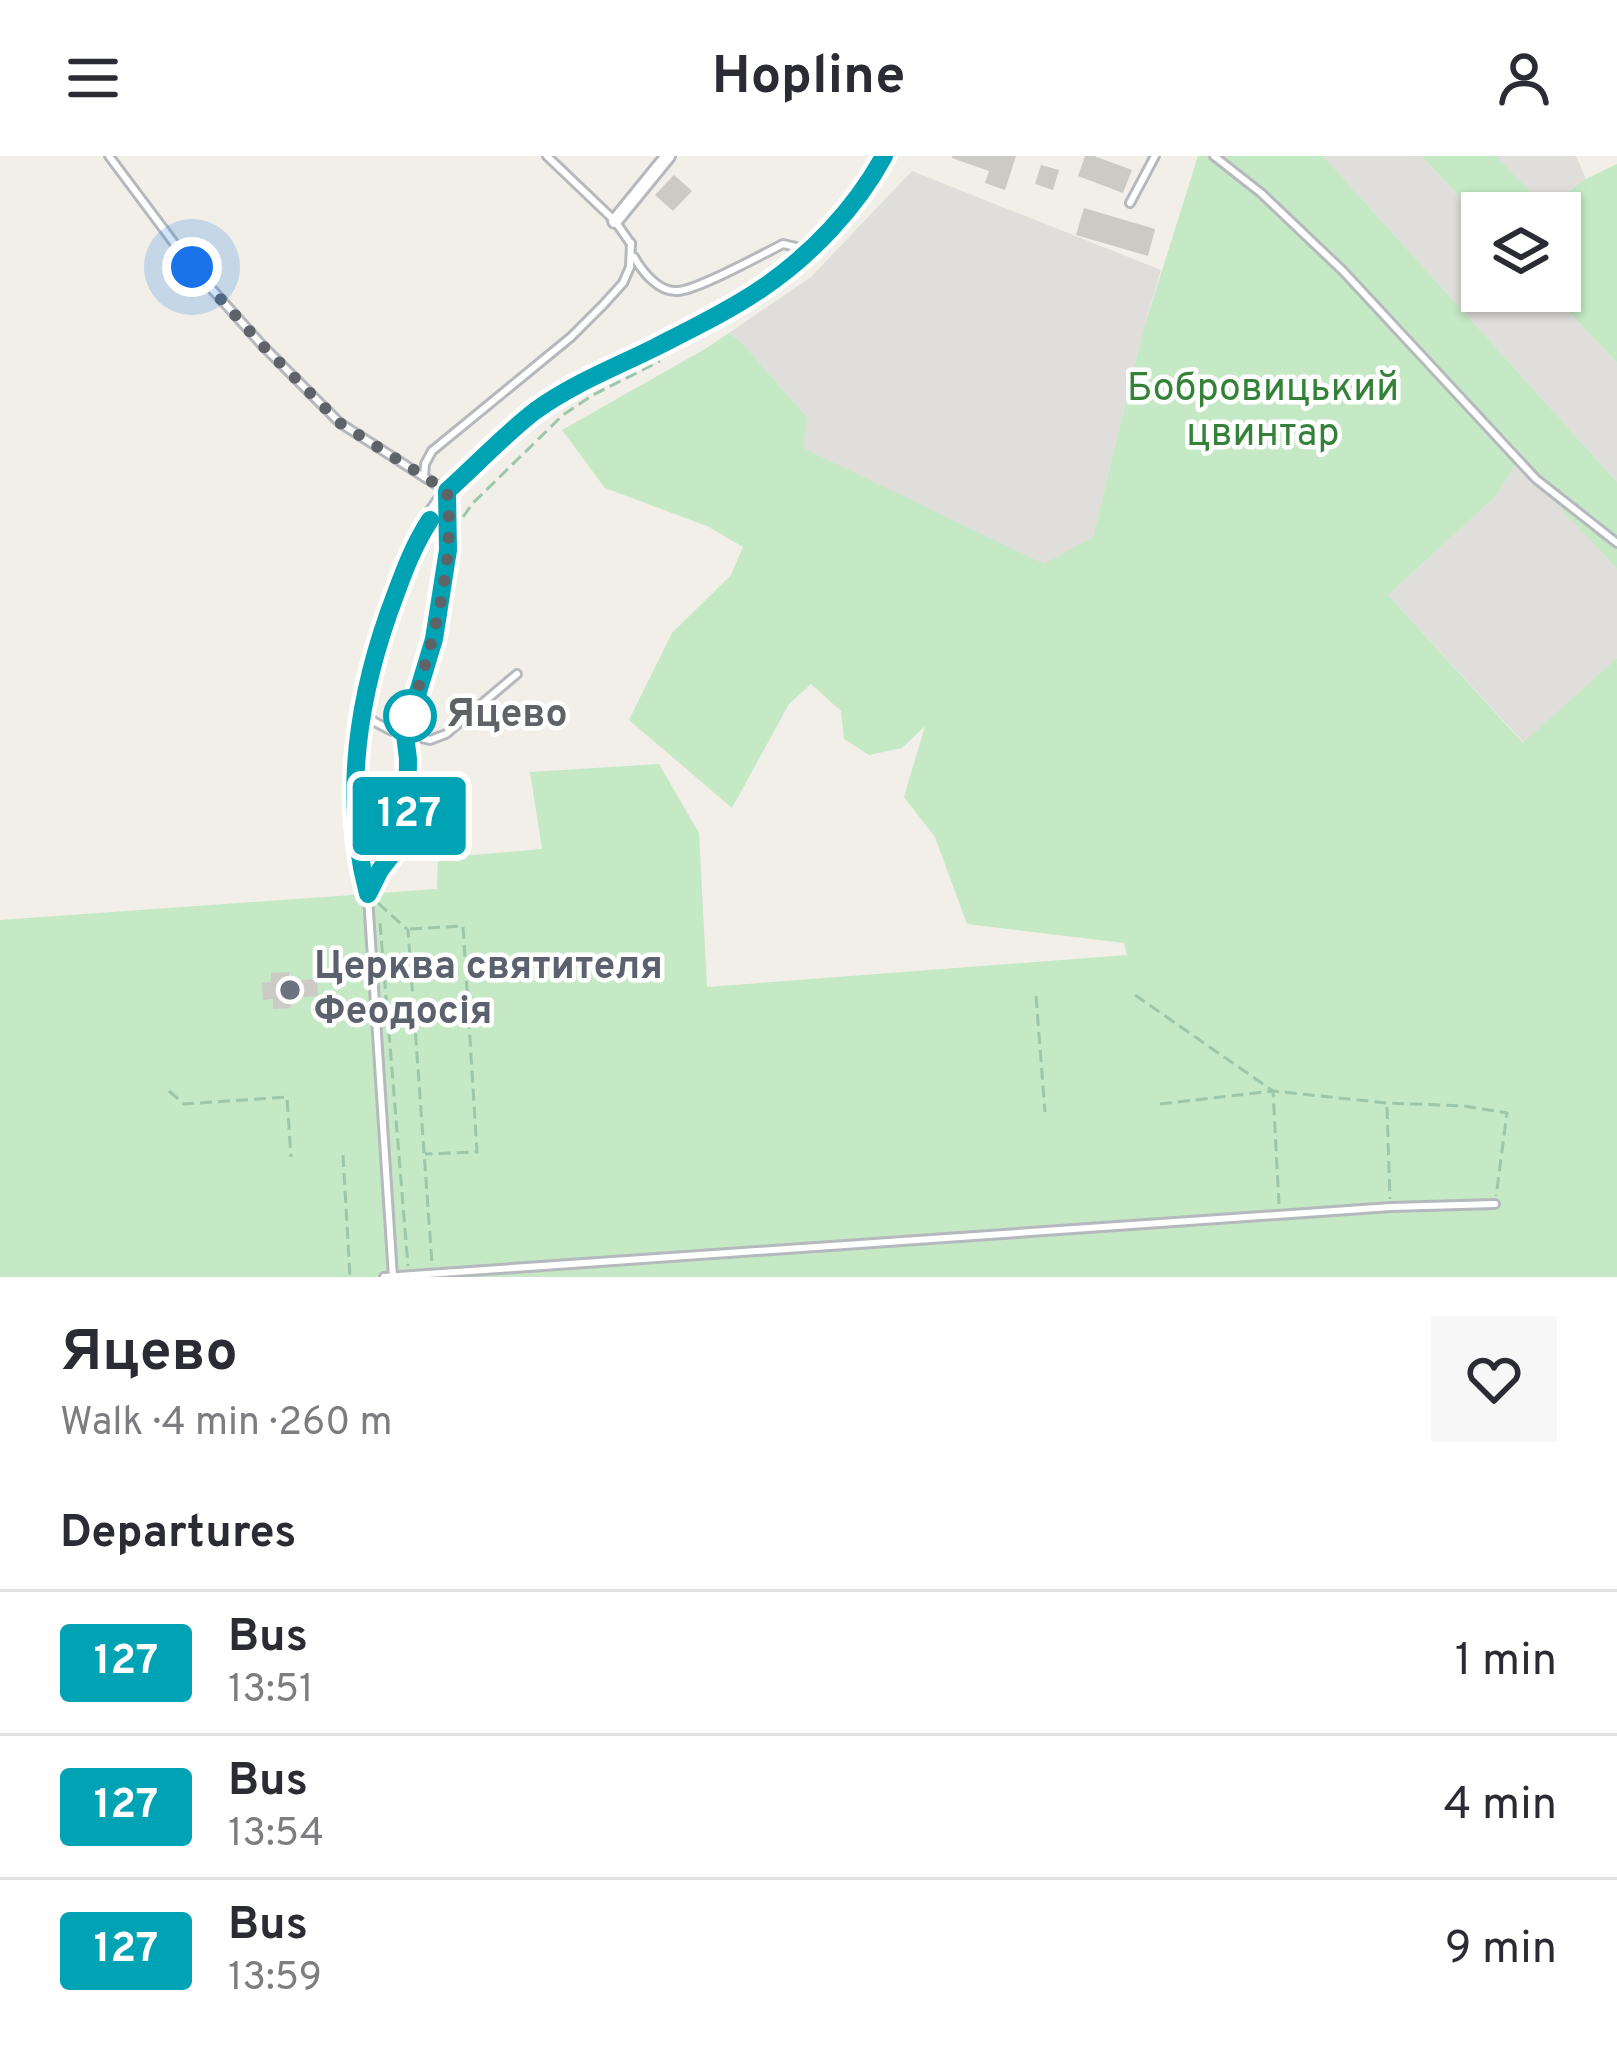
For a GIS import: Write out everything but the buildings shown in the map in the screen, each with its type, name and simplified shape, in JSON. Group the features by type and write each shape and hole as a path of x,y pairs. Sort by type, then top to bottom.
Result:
{"street":[{"path":"615,221 668,156"},
{"path":"368,894 357,853 356,826 356,754 362,707 412,548 447,491 536,411 760,290 840,218 884,156"},
{"path":"368,894 407,835 405,735 434,639 448,550 447,491"},
{"path":"356,826 364,843 378,848 407,835"}],"lane":[{"path":"110,156 192,267 340,423 447,491"},
{"path":"547,156 615,221 631,243 634,261 657,285 678,292 783,244 808,250"},
{"path":"1130,203 1155,156"},
{"path":"1214,156 1262,193 1343,272 1536,479 1617,543"},
{"path":"424,477 432,452 571,337 623,284 630,267 631,243"},
{"path":"362,707 373,721 430,740 446,734 517,674"},
{"path":"368,894 393,1277"},
{"path":"384,1277 1279,1214 1495,1204"}],"path":[{"path":"368,894 408,930 433,1274"},
{"path":"368,894 382,928 408,1275"},
{"path":"408,930 463,926 470,1014 477,1152 424,1154"},
{"path":"1036,995 1046,1112"},
{"path":"1135,995 1273,1091"},
{"path":"169,1091 184,1104 287,1097 291,1157"},
{"path":"1273,1091 1279,1214"},
{"path":"1160,1104 1273,1091 1464,1106 1508,1114 1495,1204"},
{"path":"1387,1103 1391,1207"},
{"path":"343,1155 350,1277"}],"shaded area":[{"path":"1323,156 1421,156 1461,198 1461,309"},
{"path":"1496,156 1576,156 1586,179 1566,192 1530,192"},
{"path":"912,171 1161,270 1093,537 1044,565 802,448 807,417 729,333 811,277"},
{"path":"1464,312 1569,312 1617,363 1617,482"},
{"path":"1517,460 1617,569 1617,658 1524,743 1388,595 1497,495"}],"green space":[{"name":"Бобровицький цвинтар","path":"1198,156 1323,156 1617,482 1617,569 1517,461 1497,495 1388,595 1523,743 1617,658 1617,1277 0,1277 0,920 437,889 438,858 542,849 530,772 659,764 699,833 707,987 1127,955 1124,943 967,924 935,837 904,797 925,726 902,748 869,755 844,739 841,711 811,684 789,704 732,808 629,720 672,633 731,575 743,547 707,526 605,488 562,430 729,333 807,417 803,448 1044,564 1093,537 1143,331"},
{"path":"1421,156 1496,156 1531,192 1461,192 1461,198"},
{"path":"1617,164 1617,363 1569,312 1581,312 1581,192 1567,192"}],"bus line":[{"name":"127","path":"430,520 412,548 362,707 354,796 357,853 368,894 407,835 405,735 434,639 448,550 447,491 536,411 760,290 840,218 884,156"}],"place":[{"name":"Яцево","path":"410,716"},
{"name":"Церква святителя Феодосія","path":"290,990"}],"route":[{"path":"192,267 340,423 447,491 448,550 434,639 408,721 410,716"}]}
